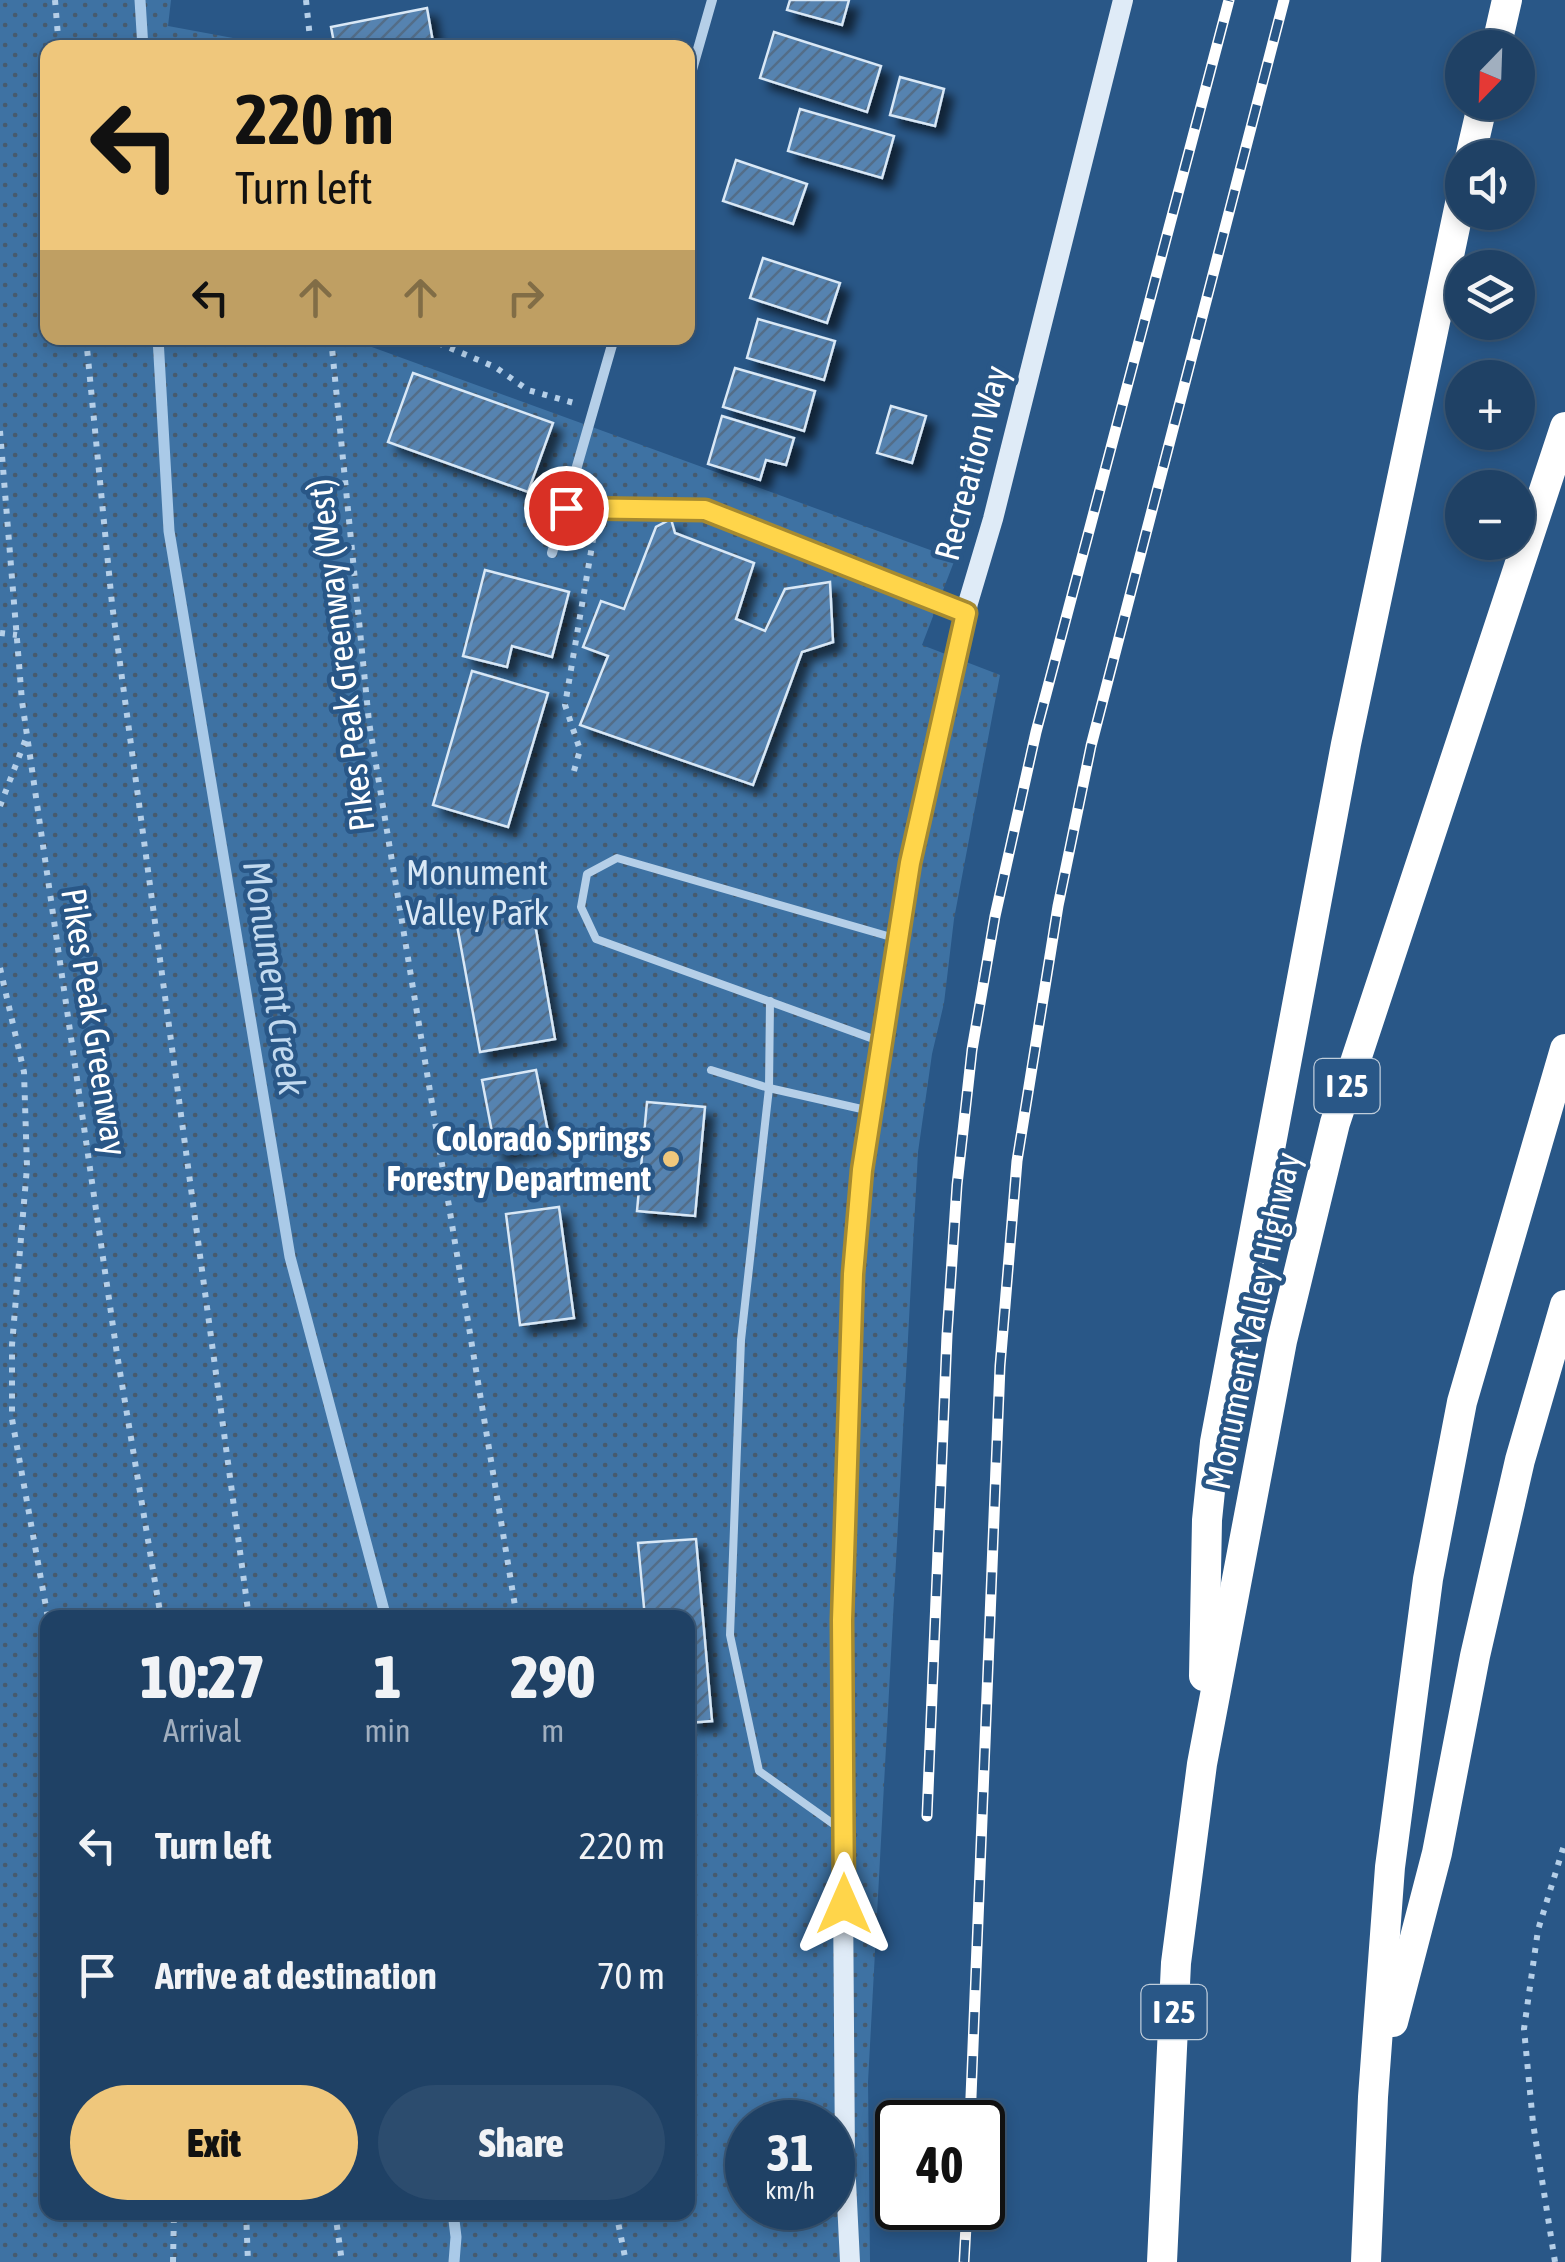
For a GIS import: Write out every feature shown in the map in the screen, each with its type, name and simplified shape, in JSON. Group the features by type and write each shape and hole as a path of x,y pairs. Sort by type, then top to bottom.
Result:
{"highway":[{"path":"1500,30 1506,0"},
{"path":"1202,1764 1207,1520 1215,1442 1346,744 1454,230"},
{"name":"Monument Valley Highway","path":"1162,2262 1176,1963 1202,1764 1282,1342 1335,1123 1565,427"},
{"path":"1366,2262 1373,2097 1390,1867 1428,1579 1462,1402 1565,1049"},
{"path":"1373,2097 1438,1853 1475,1656 1520,1460 1565,1305"}],"street":[{"path":"695,60 712,0"},
{"name":"Recreation Way","path":"850,2262 845,2161 842,1620 852,1294 862,1170 910,863 966,613 1123,0"},
{"path":"552,552 612,345"}],"lane":[{"path":"566,508 705,510 966,613"},
{"path":"882,1042 596,939 581,907 586,874 617,858 898,939"},
{"path":"770,1001 769,1088 741,1340 730,1635 759,1771 843,1831"},
{"path":"711,1070 769,1088 871,1111"}],"path":[{"path":"55,0 58,40"},
{"path":"306,0 310,40"},
{"path":"87,345 112,604 249,1610"},
{"name":"Pikes Peak Greenway (West)","path":"332,345 369,722 516,1610"},
{"path":"443,345 495,367 528,390 594,407"},
{"name":"Pikes Peak Greenway","path":"0,431 27,735 117,1354 160,1610"},
{"path":"574,770 580,750 565,705 598,508"},
{"path":"0,633 17,635"},
{"path":"0,806 27,735"},
{"path":"0,968 24,1072 26,1129 22,1254 12,1345 12,1419 47,1610"},
{"path":"1556,2262 1533,2123 1524,2029 1538,1930 1565,1842"},
{"path":"172,2262 174,2220"},
{"path":"246,2220 248,2262"},
{"path":"336,2220 342,2262"},
{"path":"618,2220 626,2262"}],"green space":[{"name":"Monument Valley Park","path":"0,0 171,0 168,26 243,40 40,40 40,345 366,345 955,559 922,645 1000,675 954,919 918,1152 868,2082 870,2262 0,2262"}],"building":[{"path":"790,0 849,0 842,25 787,10"},
{"path":"427,8 433,40 333,40 331,27"},
{"path":"774,32 881,66 867,112 760,78"},
{"path":"900,77 944,89 935,126 890,115"},
{"path":"800,109 894,136 882,178 788,151"},
{"path":"736,160 807,184 793,224 723,201"},
{"path":"763,258 840,283 827,323 750,298"},
{"path":"758,319 835,341 824,380 747,358"},
{"path":"735,368 815,391 804,431 723,407"},
{"path":"413,373 553,423 528,492 388,442"},
{"path":"891,406 926,416 912,463 877,453"},
{"path":"722,416 794,438 786,465 766,460 760,480 708,464"},
{"path":"671,519 675,533 754,563 736,619 765,631 785,589 830,582 833,642 802,652 753,785 580,725 608,656 583,647 601,601 624,609 656,527"},
{"path":"485,570 569,592 552,657 512,646 507,667 463,656"},
{"path":"472,671 548,693 508,827 433,805"},
{"path":"531,901 555,1039 480,1052 455,914"},
{"path":"536,1070 550,1142 496,1153 482,1080"},
{"name":"Colorado Springs Forestry Department","path":"647,1102 705,1107 695,1216 637,1211"},
{"path":"559,1207 574,1318 520,1325 506,1214"},
{"path":"696,1539 712,1721 695,1722 695,1610 644,1610 638,1543"}],"waterway":[{"name":"Monument Creek","path":"140,0 142,40"},
{"name":"Monument Creek","path":"158,345 169,531 290,1257 384,1610"},
{"name":"Monument Creek","path":"454,2220 454,2262"}],"railway":[{"path":"927,1816 947,1335 957,1185 972,1050 995,916 1036,732 1229,0"},
{"path":"971,2100 1000,1366 1017,1161 1058,906 1091,746 1284,0"},
{"path":"964,2262 966,2230"}],"place":[{"name":"Colorado Springs Forestry Department","path":"671,1159"}],"route":[{"path":"566,508 705,510 966,613 910,863 862,1170 853,1274 842,1620 844,1904"}]}
